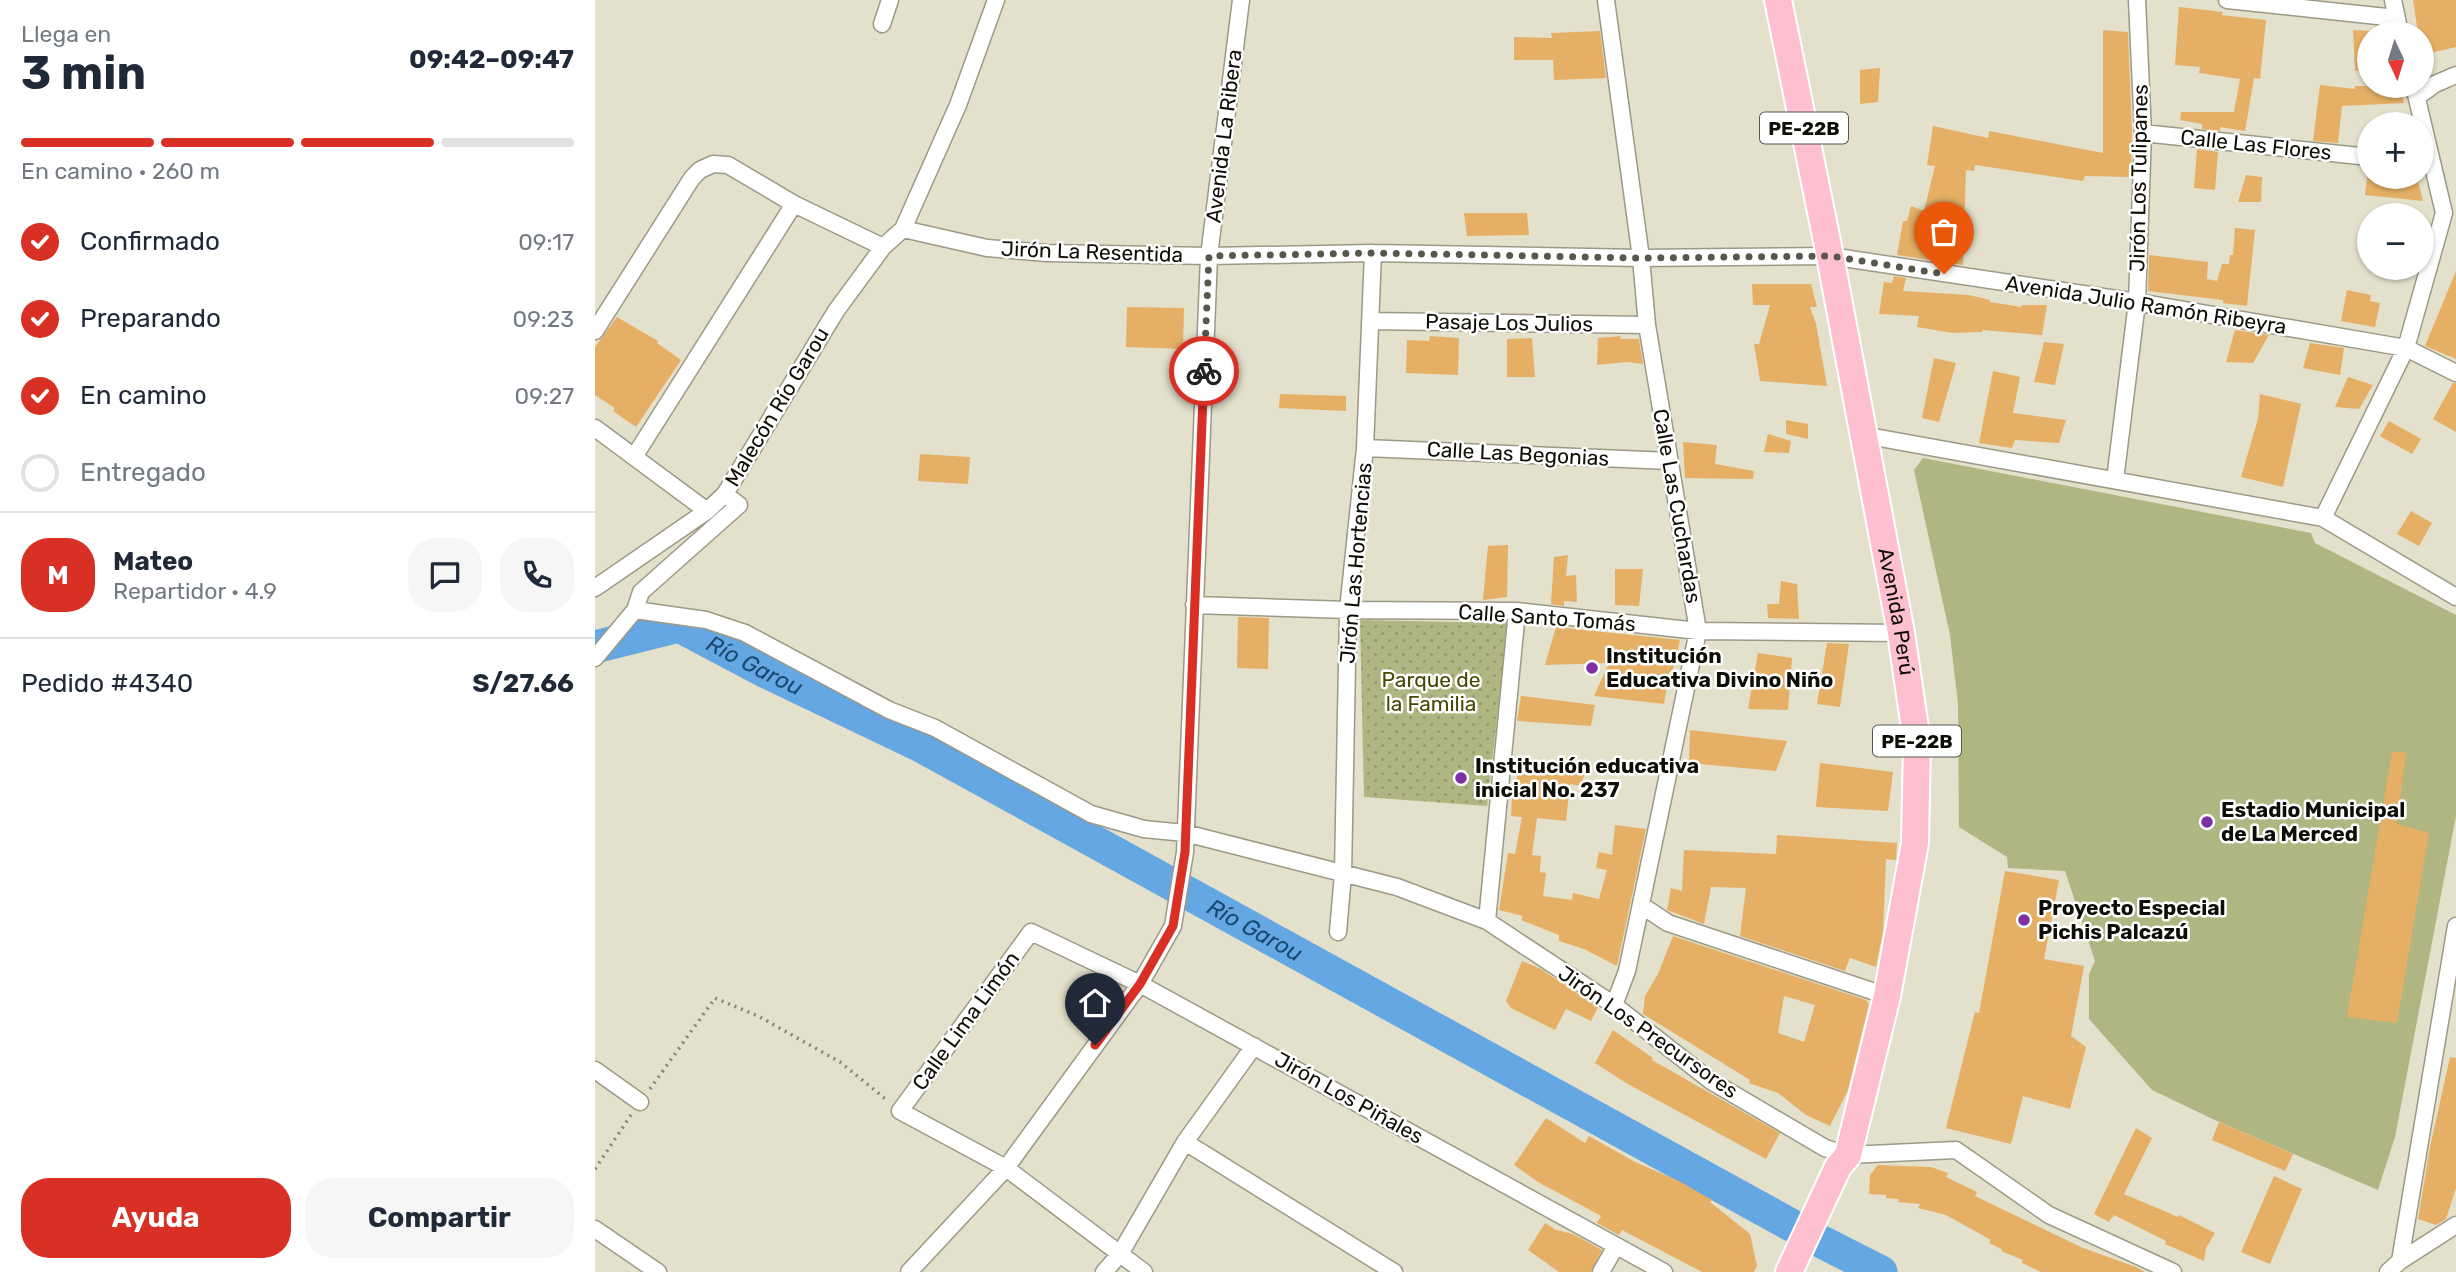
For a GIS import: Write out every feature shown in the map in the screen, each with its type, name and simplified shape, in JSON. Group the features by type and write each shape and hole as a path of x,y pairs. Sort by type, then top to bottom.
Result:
{"highway":[{"name":"Avenida Perú","path":"1778,0 1864,435 1901,633 1917,742 1915,843 1887,996 1848,1155 1838,1167 1789,1272"}],"street":[{"path":"882,24 890,0"},
{"path":"903,229 958,105 996,0"},
{"name":"Avenida La Ribera","path":"909,1272 1006,1168 1140,984 1173,926 1185,852 1209,256 1241,0"},
{"name":"Calle Las Cuchardas","path":"1606,0 1641,258 1647,325 1698,631 1627,971 1614,1005"},
{"name":"Jirón Los Tulipanes","path":"2115,480 2137,302 2143,133 2137,0"},
{"path":"2227,0 2365,21"},
{"path":"2393,0 2397,21"},
{"path":"2434,83 2456,75"},
{"name":"Calle Las Flores","path":"2143,133 2357,156"},
{"path":"595,331 692,178 700,170 713,164 728,165 794,204 883,247"},
{"path":"2323,517 2406,348 2450,215 2434,179"},
{"path":"634,457 794,204"},
{"name":"Malecón Río Garou","path":"595,588 707,511 725,494 836,311 883,247 903,229"},
{"name":"Jirón La Resentida","path":"903,229 988,248 1047,253 1209,256 1373,253 1641,258 1830,256"},
{"name":"Jirón Las Hortencias","path":"1338,932 1343,874 1348,610 1365,447 1373,253"},
{"name":"Avenida Julio Ramón Ribeyra","path":"1830,256 2137,302 2406,348 2456,373"},
{"name":"Pasaje Los Julios","path":"1370,321 1647,325"},
{"path":"595,428 707,511"},
{"path":"1864,435 2323,517 2456,597"},
{"name":"Calle Las Begonias","path":"1365,447 1670,461"},
{"path":"595,658 635,610 641,592 739,505 725,494"},
{"name":"Calle Santo Tomás","path":"1194,605 1348,610 1517,611 1698,631 1901,633"},
{"name":"Jirón Los Precursores","path":"635,610 706,620 745,633 889,710 935,728 1091,814 1143,829 1185,833 1397,887 1487,921 1614,1005 1711,1081 1825,1148 1848,1155 1956,1150 2049,1215 2173,1272"},
{"path":"1487,921 1517,611"},
{"path":"1641,905 1668,923 1887,996"},
{"path":"2394,1267 2456,926"},
{"name":"Jirón Los Piñales","path":"1031,932 1140,984 1664,1272"},
{"name":"Calle Lima Limón","path":"900,1111 1031,932"},
{"path":"1104,1272 1120,1254 1185,1142 1254,1046"},
{"path":"595,1070 640,1102"},
{"path":"900,1111 1006,1168 1145,1272"},
{"path":"1185,1142 1394,1272"},
{"path":"2394,1267 2456,1225"},
{"path":"595,1228 658,1272"},
{"path":"1601,1272 1616,1246"}],"path":[{"path":"595,1169 715,998 760,1017 840,1062 900,1111"}],"green space":[{"name":"Estadio Municipal de La Merced","path":"1923,458 2311,533 2315,543 2456,615 2456,816 2395,1137 2378,1190 2219,1122 2152,1090 2089,1019 2089,974 2095,961 2065,871 2008,868 2007,857 1959,827 1958,704 1950,635 1914,470"},
{"name":"Parque de la Familia","path":"1360,620 1508,623 1487,806 1364,797"}],"building":[{"path":"2413,0 2456,0 2456,47 2434,52 2434,21 2416,21"},
{"path":"2179,7 2266,20 2260,79 2254,78 2245,131 2220,127 2220,131 2202,129 2202,124 2180,120 2181,112 2234,112 2240,79 2199,73 2200,67 2175,65"},
{"path":"2103,30 2128,32 2131,177 2085,176 2083,181 1975,165 1974,171 1966,170 1963,265 1897,255 1903,221 1907,221 1911,206 1924,211 1935,166 1927,165 1933,126 1988,138 1989,131 2103,153"},
{"path":"2353,30 2357,30 2355,71"},
{"path":"1600,31 1606,78 1554,80 1553,60 1514,60 1514,37 1552,38 1551,33"},
{"path":"1880,68 1878,102 1860,104 1860,70"},
{"path":"2320,85 2355,89 2357,86 2357,98 2403,98 2404,103 2342,106 2338,143 2313,141"},
{"path":"2197,149 2218,152 2215,190 2194,188"},
{"path":"2246,175 2262,177 2261,202 2238,202"},
{"path":"2366,189 2420,189 2423,201 2365,195"},
{"path":"1464,213 1527,213 1529,235 1467,236"},
{"path":"2235,228 2255,230 2247,306 2223,303 2223,300 2148,291 2149,255 2208,262 2207,279 2217,281 2222,264 2229,264 2230,255 2233,255"},
{"path":"2456,271 2456,359 2425,346"},
{"path":"1894,276 1906,278 1903,291 1969,295 2021,307 2047,305 2042,335 1982,330 1952,333 1917,327 1919,316 1879,314 1884,282 1892,283"},
{"path":"1752,284 1811,284 1817,307 1810,307 1816,324 1827,386 1760,381 1754,344 1759,344 1770,305 1753,305"},
{"path":"2347,290 2371,295 2370,301 2380,303 2375,327 2341,321"},
{"path":"1127,307 1184,308 1183,349 1126,347"},
{"path":"617,317 658,341 657,343 681,360 636,427 595,395 595,347"},
{"path":"2235,330 2269,335 2253,363 2226,362"},
{"path":"1430,336 1459,338 1458,375 1406,373 1407,340 1429,341"},
{"path":"1621,336 1620,339 1639,339 1643,364 1627,362 1597,365 1598,338"},
{"path":"1532,338 1535,377 1507,377 1507,339"},
{"path":"2044,342 2064,344 2055,385 2034,382"},
{"path":"2310,343 2344,348 2340,375 2303,368"},
{"path":"1934,358 1956,363 1939,422 1922,418"},
{"path":"1993,371 2020,377 2013,413 2066,420 2059,443 2015,440 2012,448 1979,443"},
{"path":"2348,377 2373,385 2359,409 2335,407"},
{"path":"2453,383 2456,383 2456,432 2433,419"},
{"path":"1280,394 1346,396 1346,411 1279,408"},
{"path":"2260,394 2301,404 2283,487 2241,477 2258,419"},
{"path":"1786,420 1808,424 1808,439 1786,434"},
{"path":"2389,421 2421,439 2412,454 2380,436"},
{"path":"1768,434 1791,441 1789,453 1764,452"},
{"path":"1683,442 1717,445 1715,464 1754,471 1753,479 1685,478"},
{"path":"920,454 970,457 968,484 918,481"},
{"path":"2411,511 2432,523 2419,546 2397,534"},
{"path":"1508,545 1507,597 1483,600 1488,546"},
{"path":"1568,555 1566,576 1576,575 1577,602 1564,601 1564,606 1551,604 1554,557"},
{"path":"1615,569 1643,569 1639,606 1615,605"},
{"path":"1781,581 1797,584 1799,619 1768,618 1767,604 1779,604"},
{"path":"1238,617 1269,618 1268,669 1237,668"},
{"path":"1556,627 1680,640 1672,673 1669,672 1664,704 1594,696 1609,663 1545,665"},
{"path":"1827,643 1849,644 1840,707 1817,704"},
{"path":"1758,653 1792,658 1788,710 1748,709"},
{"path":"1521,696 1595,705 1591,726 1517,721"},
{"path":"1690,730 1787,741 1776,771 1689,763"},
{"path":"2392,752 2406,752 2397,824 2429,833 2397,1023 2347,1017"},
{"path":"1519,762 1586,769 1581,786 1570,784 1566,821 1537,818 1532,855 1541,856 1540,872 1546,873 1543,896 1572,900 1573,893 1599,899 1607,870 1596,868 1599,852 1612,855 1615,825 1646,829 1617,966 1584,949 1559,941 1559,935 1521,920 1523,916 1499,910 1508,853 1515,854 1522,817 1511,816"},
{"path":"1820,763 1893,772 1888,811 1816,807"},
{"path":"1777,835 1897,843 1896,860 1886,859 1883,932 1876,967 1850,958 1845,971 1740,936 1746,888 1711,887 1704,924 1667,910 1671,888 1682,891 1684,850 1776,854"},
{"path":"2005,871 2059,880 2044,959 2084,966 2071,1036 2086,1047 2070,1109 2023,1096 2011,1144 1946,1128 1975,1012 1979,1013"},
{"path":"1673,936 1866,1000 1869,1004 1848,1090 1830,1126 1806,1115 1778,1093 1749,1083 1750,1080 1643,1014 1645,996 1658,974","holes":["1784,996 1815,1005 1804,1042 1778,1033"]},
{"path":"1522,961 1541,969 1598,1007 1591,1021 1566,1009 1555,1030 1511,1008 1506,1001"},
{"path":"1613,1030 1653,1058 1652,1060 1780,1133 1766,1159 1626,1083 1595,1063"},
{"path":"2450,1057 2456,1058 2456,1188 2446,1219 2436,1225 2418,1219 2430,1147"},
{"path":"1546,1118 1585,1143 1589,1136 1712,1200 1710,1202 1750,1234 1757,1266 1754,1272 1702,1272 1622,1230 1619,1235 1597,1223 1601,1216 1538,1182 1514,1165"},
{"path":"2219,1122 2293,1154 2285,1171 2212,1140"},
{"path":"2136,1128 2152,1138 2124,1194 2178,1217 2179,1215 2215,1233 2206,1248 2204,1261 2165,1244 2166,1241 2114,1215 2109,1222 2094,1214"},
{"path":"1878,1165 1931,1167 1948,1173 1946,1177 1977,1192 1975,1196 2083,1248 2145,1272 2041,1272 2022,1263 2023,1260 2001,1251 2002,1249 1989,1243 1991,1240 1946,1215 1918,1208 1920,1204 1898,1202 1899,1199 1886,1198 1886,1195 1869,1194 1870,1175"},
{"path":"2274,1176 2302,1189 2270,1264 2241,1252"},
{"path":"1545,1223 1602,1250 1591,1272 1559,1272 1528,1250"}],"waterway":[{"name":"Río Garou","path":"595,647 679,626 764,671 919,745 1791,1225"},
{"name":"Río Garou","path":"1822,1242 1881,1272"}],"way so far":[{"path":"1204,371 1209,256 1373,253 1641,258 1830,256 1944,274"}],"place":[{"name":"Institución Educativa Divino Niño","path":"1592,668"},
{"name":"Institución educativa inicial No. 237","path":"1461,778"},
{"name":"Estadio Municipal de La Merced","path":"2207,822"},
{"name":"Proyecto Especial Pichis Palcazú","path":"2024,920"}],"route":[{"path":"1095,1045 1140,984 1173,926 1185,852 1204,371"}]}
